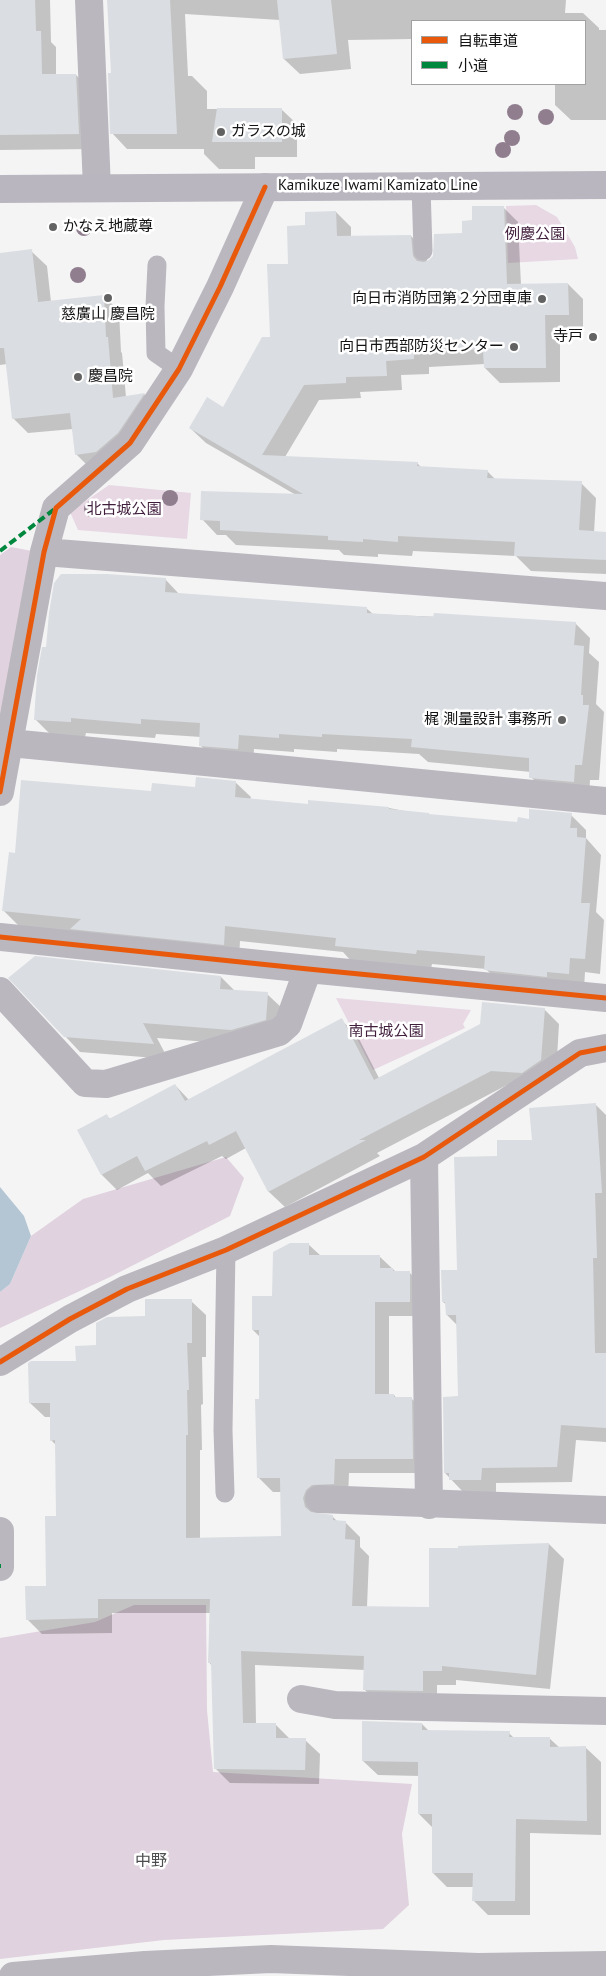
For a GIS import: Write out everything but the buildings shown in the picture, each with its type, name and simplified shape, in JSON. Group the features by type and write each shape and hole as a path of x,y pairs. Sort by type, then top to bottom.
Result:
{"main road":[{"name":"Kamikuze Iwami Kamizato Line","path":"0,188 606,185"}],"street":[{"path":"89,0 98,188"},
{"path":"0,792 44,552 56,508 130,444 179,369 220,287 265,187"},
{"path":"44,552 606,596"},
{"path":"10,743 606,802"},
{"path":"0,936 308,970 606,998"},
{"path":"0,991 85,1083 106,1084 279,1032 288,1024 308,970"},
{"path":"0,1362 70,1319 127,1289 226,1250 424,1157 580,1053 606,1048"},
{"path":"424,1157 429,1505"},
{"path":"319,1499 429,1505 606,1510"},
{"path":"0,1531 0,1567"},
{"path":"301,1699 335,1704 606,1711"},
{"path":"14,1976 145,1965 271,1959 478,1966 606,1965"}],"lane":[{"path":"421,186 423,251"},
{"path":"157,265 154,306 156,353 179,369"},
{"path":"225,1493 223,1430 226,1250"}],"green space":[{"name":"例慶公園","path":"536,205 557,217 575,247 578,259 508,263 506,206"},
{"name":"北古城公園","path":"109,485 191,493 187,539 78,530 70,512"},
{"name":"南古城公園","path":"336,998 471,1010 463,1024 465,1028 373,1070"}],"shaded area":[{"path":"11,547 32,551 0,722 0,555"},
{"path":"226,1157 244,1178 230,1216 110,1277 0,1328 0,1292 10,1284 31,1236 83,1199"},
{"path":"134,1605 206,1605 207,1710 213,1772 412,1784 402,1834 409,1905 383,1929 164,1940 0,1959 0,1638 95,1622"}],"water":[{"path":"0,1187 24,1216 31,1236 10,1284 0,1292"}],"marked path":[{"path":"0,551 56,508"}],"cycle path":[{"path":"0,792 44,552 56,508 130,443 179,369 220,287 265,187"},
{"path":"0,937 606,998"},
{"path":"0,1362 70,1319 127,1289 226,1250 424,1157 580,1053 606,1048"}],"place":[{"name":"ガラスの城","path":"221,132"},
{"name":"かなえ地蔵尊","path":"53,227"},
{"name":"慈廣山 慶昌院","path":"108,298"},
{"name":"向日市消防団第２分団車庫","path":"542,299"},
{"name":"寺戸","path":"593,337"},
{"name":"向日市西部防災センター","path":"514,347"},
{"name":"慶昌院","path":"78,377"},
{"name":"梶 測量設計 事務所","path":"562,720"}],"district":[{"name":"中野","path":"151,1861"}]}
